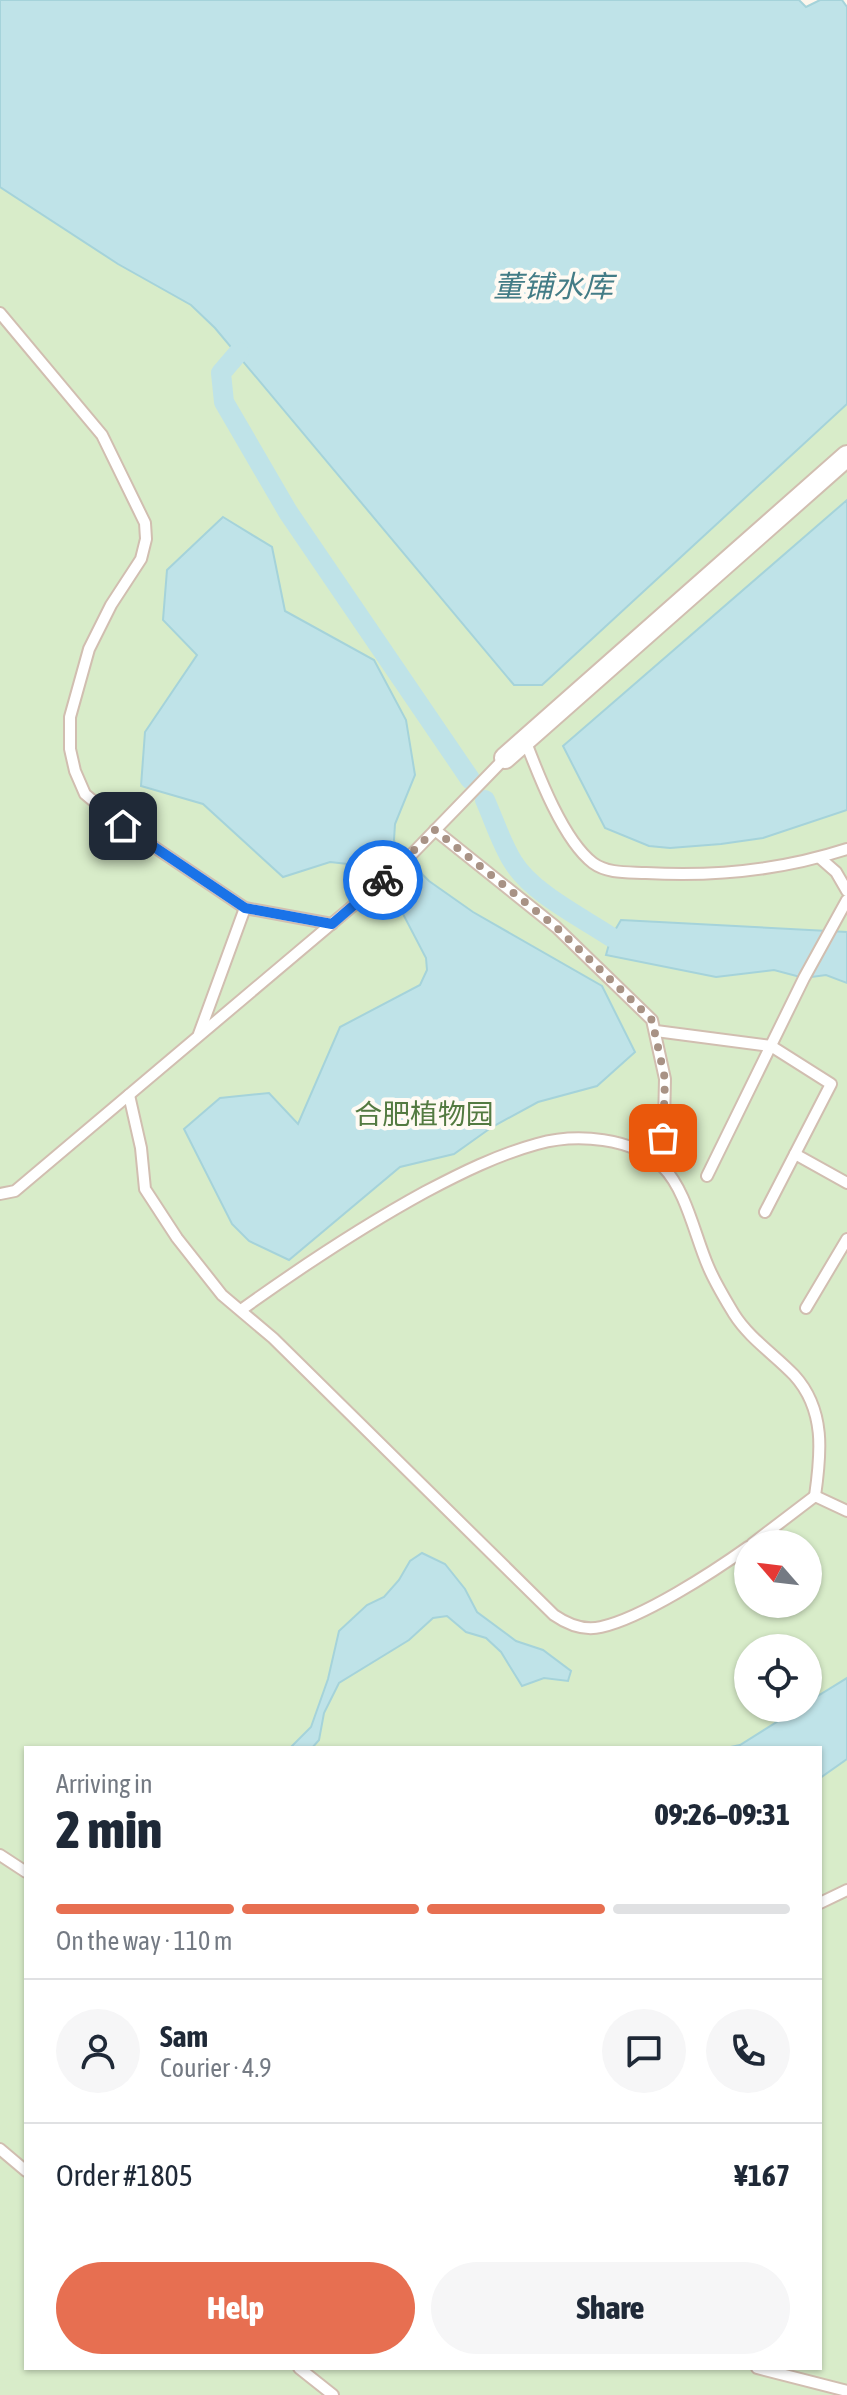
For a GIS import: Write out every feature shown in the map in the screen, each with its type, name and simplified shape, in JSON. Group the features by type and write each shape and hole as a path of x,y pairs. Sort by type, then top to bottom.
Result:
{"street":[{"path":"505,758 847,456"}],"lane":[{"path":"0,313 102,435 145,523 146,539 141,559 111,605 89,649 74,704 68,733 75,771 85,794 123,826 245,908 332,924"},
{"path":"525,740 561,818 577,846 597,866 615,871 731,873 820,858 847,849"},
{"path":"0,1194 15,1191 380,883 505,758"},
{"path":"435,830 556,927 646,1012 656,1031 665,1079 663,1167"},
{"path":"820,858 836,872 847,891"},
{"path":"707,1176 804,978 844,906"},
{"path":"198,1037 245,908"},
{"path":"656,1031 771,1046 831,1084 765,1212"},
{"path":"129,1095 141,1148 145,1189 177,1238 222,1295 306,1370 534,1599 562,1621 583,1628 599,1628 644,1611 734,1556"},
{"path":"241,1310 306,1263 376,1219 495,1157 540,1143 574,1140 616,1142 648,1154 676,1182 709,1269 736,1318 795,1376 814,1408 821,1449 815,1496 771,1530"},
{"path":"795,1154 847,1183"},
{"path":"806,1308 847,1239"},
{"path":"815,1496 847,1511"},
{"path":"0,1855 24,1871"},
{"path":"822,1902 847,1890"},
{"path":"0,2149 24,2169"},
{"path":"302,2370 333,2395"},
{"path":"765,2370 847,2391"}],"green space":[{"name":"合肥植物园","path":"0,0 799,0 806,7 820,0 842,0 847,7 847,2395 0,2395"}],"water":[{"name":"董铺水库","path":"0,0 799,0 806,7 820,0 842,0 847,7 847,404 542,685 514,685 215,328 191,305 118,264 0,187"},
{"path":"847,500 847,810 763,838 670,848 649,846 605,828 563,746"},
{"path":"223,517 272,547 285,611 374,660 406,720 415,775 395,824 394,840 398,850 429,881 473,912 602,986 635,1052 597,1086 538,1102 492,1127 454,1154 400,1167 289,1260 249,1241 232,1224 184,1129 220,1098 269,1093 298,1124 340,1027 420,985 427,970 426,958 390,889 366,866 330,862 283,877 203,804 141,786 145,732 197,655 163,620 167,570"},
{"path":"621,920 847,932 847,983 826,975 804,978 774,970 716,977 606,955 611,937"},
{"path":"422,1553 445,1564 465,1589 477,1612 516,1641 543,1650 571,1671 568,1681 544,1678 522,1686 501,1652 486,1638 466,1632 447,1616 433,1618 409,1640 339,1683 324,1713 319,1740 314,1746 292,1746 311,1727 328,1679 339,1631 367,1605 384,1597 410,1561"},
{"path":"847,1678 847,1759 822,1777 822,1746 735,1746 777,1722 822,1722 822,1693"}],"waterway":[{"path":"239,352 221,373 224,402 288,512 470,779"},
{"path":"485,800 505,847 521,873 544,894 611,937"}],"way so far":[{"path":"383,880 435,830 556,927 652,1020 665,1079 663,1138"}],"route":[{"path":"123,826 245,908 332,924 383,880"}]}
